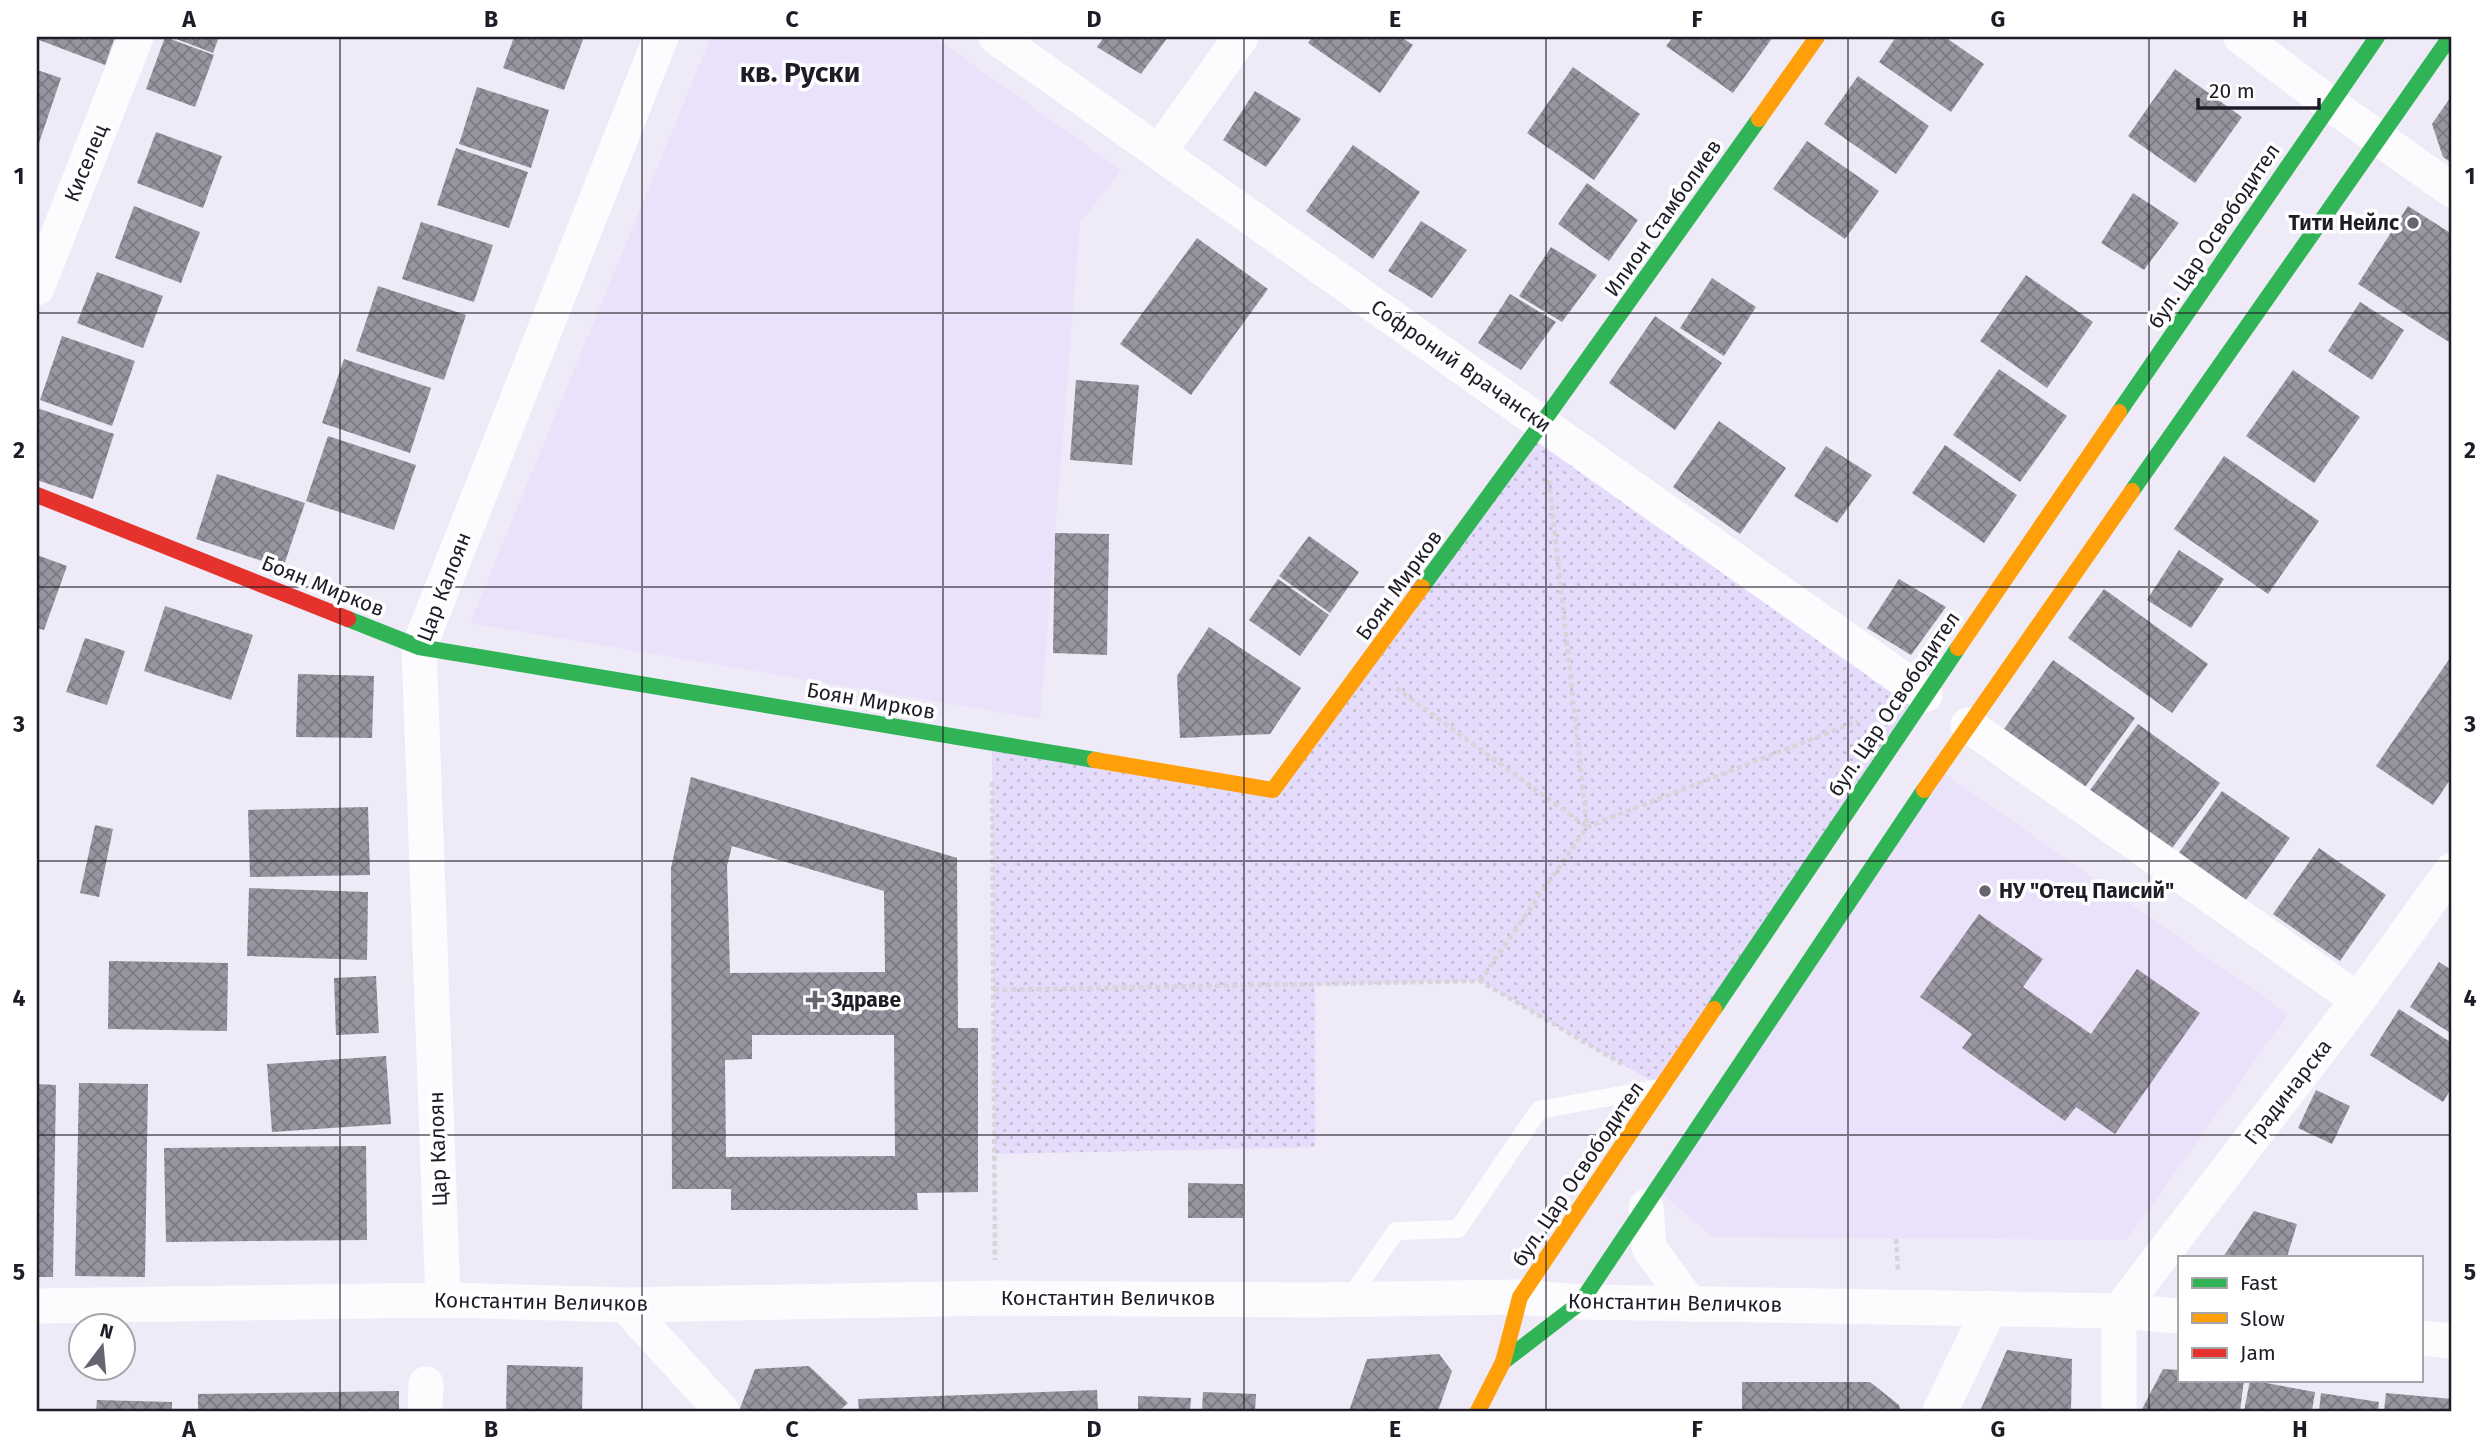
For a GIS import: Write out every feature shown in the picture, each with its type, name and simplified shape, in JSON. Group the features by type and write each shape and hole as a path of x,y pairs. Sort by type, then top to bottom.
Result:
{"street":[{"name":"Киселец","path":"37,288 136,37"},
{"name":"Цар Калоян","path":"443,1300 419,647 661,37"},
{"name":"Софроний Врачански","path":"996,37 1925,695"},
{"path":"1159,152 1241,37"},
{"name":"Илион Стамболиев","path":"1542,424 1817,37"},
{"path":"2241,37 2378,139 2452,190"},
{"name":"бул. Цар Освободител","path":"1478,1411 1503,1362 1520,1297 1925,695 2376,37"},
{"path":"1503,1362 1581,1302 1981,733 2378,139 2450,37"},
{"name":"Боян Мирков","path":"37,495 419,647 1273,790 1542,424"},
{"path":"1981,733 2358,1000"},
{"name":"Градинарска","path":"2119,1311 2358,1000 2452,870"},
{"path":"1646,1206 1649,1248 1690,1304"},
{"name":"Константин Величков","path":"37,1306 443,1300 625,1305 996,1298 1520,1297 1581,1302 2119,1311 2178,1316"},
{"path":"625,1305 722,1411"},
{"path":"1940,1411 1990,1308"},
{"path":"2119,1311 2119,1411"},
{"path":"2422,1338 2452,1341"}],"lane":[{"path":"1349,1299 1396,1231 1458,1229 1539,1110 1662,1087"}],"path":[{"path":"1542,424 1587,827"},
{"path":"1366,666 1587,827"},
{"path":"1480,981 1587,827 1860,720"},
{"path":"992,743 996,1298"},
{"path":"994,990 1480,981 1662,1087"}],"shaded area":[{"path":"711,37 934,37 1121,170 1080,223 1040,719 470,623"},
{"path":"1542,423 1925,695 1662,1087 1480,981 1315,985 1315,1147 994,1154 992,743 1273,790"},
{"name":"НУ \"Отец Паисий\"","path":"1938,769 2288,1014 2127,1240 1713,1237 1657,1189"}],"building":[{"path":"40,37 115,37 105,65 39,40"},
{"path":"165,37 214,55 195,107 146,89"},
{"path":"171,37 219,37 213,53"},
{"path":"514,37 584,37 564,90 503,68"},
{"path":"1104,37 1168,37 1141,74 1097,47"},
{"path":"1312,37 1401,37 1413,45 1380,93 1308,43"},
{"path":"1673,37 1773,37 1733,93 1666,46"},
{"path":"1896,37 1945,37 1984,64 1951,112 1879,62"},
{"path":"1573,67 1640,114 1594,180 1527,133"},
{"path":"2175,69 2242,117 2195,183 2128,136"},
{"path":"37,70 61,78 39,143 37,142"},
{"path":"1858,76 1929,126 1896,174 1824,124"},
{"path":"477,87 549,110 531,168 459,144"},
{"path":"1255,91 1301,119 1266,167 1223,140"},
{"path":"2452,95 2452,163 2443,157 2432,124"},
{"path":"156,132 222,156 203,208 137,183"},
{"path":"1807,141 1879,191 1845,239 1773,189"},
{"path":"1353,145 1420,192 1373,259 1306,211"},
{"path":"456,148 528,172 509,228 437,205"},
{"path":"1587,183 1638,220 1609,261 1558,224"},
{"path":"2133,193 2179,223 2144,270 2101,243"},
{"path":"134,206 200,232 181,283 115,258"},
{"path":"2408,206 2452,234 2452,344 2358,284"},
{"path":"1421,221 1467,250 1432,298 1388,271"},
{"path":"421,222 493,245 474,302 402,279"},
{"path":"1197,238 1268,289 1191,395 1120,344"},
{"path":"1551,247 1597,275 1562,322 1519,296"},
{"path":"97,272 163,296 143,348 77,323"},
{"path":"2026,275 2093,322 2047,388 1980,341"},
{"path":"1712,278 1756,307 1724,356 1680,328"},
{"path":"378,286 466,315 444,380 356,351"},
{"path":"1510,294 1556,322 1521,370 1478,343"},
{"path":"2360,302 2404,330 2372,380 2328,351"},
{"path":"1655,316 1722,363 1675,430 1609,383"},
{"path":"62,336 135,361 112,426 40,400"},
{"path":"344,359 431,388 410,453 322,423"},
{"path":"1999,369 2067,416 2020,482 1953,435"},
{"path":"2293,370 2360,417 2314,483 2246,436"},
{"path":"1076,380 1139,385 1132,465 1070,460"},
{"path":"37,408 114,434 93,499 37,480"},
{"path":"1719,421 1786,468 1740,534 1673,487"},
{"path":"328,436 416,465 394,530 306,501"},
{"path":"1945,445 2017,495 1984,543 1912,493"},
{"path":"1826,446 1872,475 1837,523 1794,496"},
{"path":"2224,456 2319,521 2268,594 2174,529"},
{"path":"217,474 305,503 283,568 196,539"},
{"path":"1055,533 1109,534 1107,655 1053,653"},
{"path":"1309,536 1359,572 1330,613 1279,576"},
{"path":"2179,550 2224,579 2191,628 2147,600"},
{"path":"37,555 67,566 44,630 37,628"},
{"path":"1278,579 1329,615 1300,656 1249,620"},
{"path":"1899,579 1946,607 1911,655 1867,628"},
{"path":"2104,589 2208,664 2172,713 2068,638"},
{"path":"165,606 253,635 231,700 144,671"},
{"path":"1209,627 1301,688 1270,734 1180,738 1177,676"},
{"path":"85,638 125,651 107,705 66,692"},
{"path":"2452,655 2452,777 2433,805 2376,766"},
{"path":"2053,660 2135,718 2085,787 2004,729"},
{"path":"298,674 374,676 372,738 296,737"},
{"path":"2138,724 2220,783 2170,851 2088,793"},
{"name":"Здраве","path":"691,777 957,858 958,1028 978,1028 978,1192 917,1193 918,1210 731,1210 731,1189 672,1189 671,868","holes":["732,846 884,891 885,972 730,973 727,866","752,1035 894,1035 895,1156 726,1157 725,1060 752,1059"]},
{"path":"2222,791 2290,838 2243,904 2176,857"},
{"path":"368,807 370,875 250,877 248,810"},
{"path":"95,825 113,829 99,897 80,893"},
{"path":"2319,848 2386,895 2340,961 2273,914"},
{"path":"249,888 368,892 367,960 247,956"},
{"path":"1979,914 2043,959 2023,987 2091,1034 2137,969 2200,1013 2115,1134 2076,1107 2065,1121 1962,1048 1972,1034 1920,997"},
{"path":"109,961 228,963 227,1031 108,1029"},
{"path":"2439,962 2452,970 2452,1034 2410,1007"},
{"path":"376,976 379,1033 336,1035 334,978"},
{"path":"2399,1009 2452,1043 2452,1087 2443,1102 2370,1055"},
{"path":"386,1056 391,1124 272,1132 267,1064"},
{"path":"79,1083 148,1084 145,1277 75,1276"},
{"path":"37,1084 56,1085 53,1277 37,1277"},
{"path":"2316,1090 2350,1106 2332,1144 2298,1128"},
{"path":"366,1146 367,1240 166,1242 164,1148"},
{"path":"1188,1183 1243,1184 1243,1218 1188,1218"},
{"path":"2254,1211 2297,1224 2287,1256 2224,1256"},
{"path":"2007,1350 2072,1359 2071,1411 1980,1411"},
{"path":"1439,1354 1452,1371 1438,1411 1349,1411 1367,1359"},
{"path":"507,1365 583,1367 582,1411 506,1411"},
{"path":"809,1366 848,1403 839,1411 739,1411 755,1369"},
{"path":"2163,1369 2178,1370 2178,1382 2244,1382 2240,1411 2141,1411"},
{"path":"1742,1382 1870,1382 1899,1405 1901,1411 1742,1411"},
{"path":"2250,1382 2315,1392 2312,1411 2244,1411"},
{"path":"1097,1390 1098,1411 859,1411 858,1399"},
{"path":"399,1391 399,1411 198,1411 198,1394"},
{"path":"1203,1392 1256,1394 1255,1411 1202,1411"},
{"path":"2321,1393 2379,1402 2378,1411 2319,1411"},
{"path":"2386,1393 2452,1399 2452,1411 2384,1411"},
{"path":"1138,1396 1191,1398 1190,1411 1138,1411"},
{"path":"97,1400 172,1402 172,1411 96,1411"}],"traffic: fast":[{"path":"2119,412 2377,37"},
{"path":"2132,491 2450,37"},
{"path":"1422,587 1759,119"},
{"path":"348,619 419,647 1095,760"},
{"path":"1714,1009 1958,648"},
{"path":"1503,1362 1581,1302 1924,790"}],"traffic: slow":[{"path":"1759,119 1817,37"},
{"path":"1958,648 2119,412"},
{"path":"1924,790 2132,491"},
{"path":"1095,760 1273,790 1422,587"},
{"path":"1478,1411 1503,1362 1520,1297 1714,1009"}],"traffic: jam":[{"path":"37,495 348,619"}],"place":[{"name":"Тити Нейлс","path":"2413,223"},
{"name":"НУ \"Отец Паисий\"","path":"1985,891"},
{"name":"Здраве","path":"815,1000"}],"district":[{"name":"кв. Руски","path":"800,72"}]}
